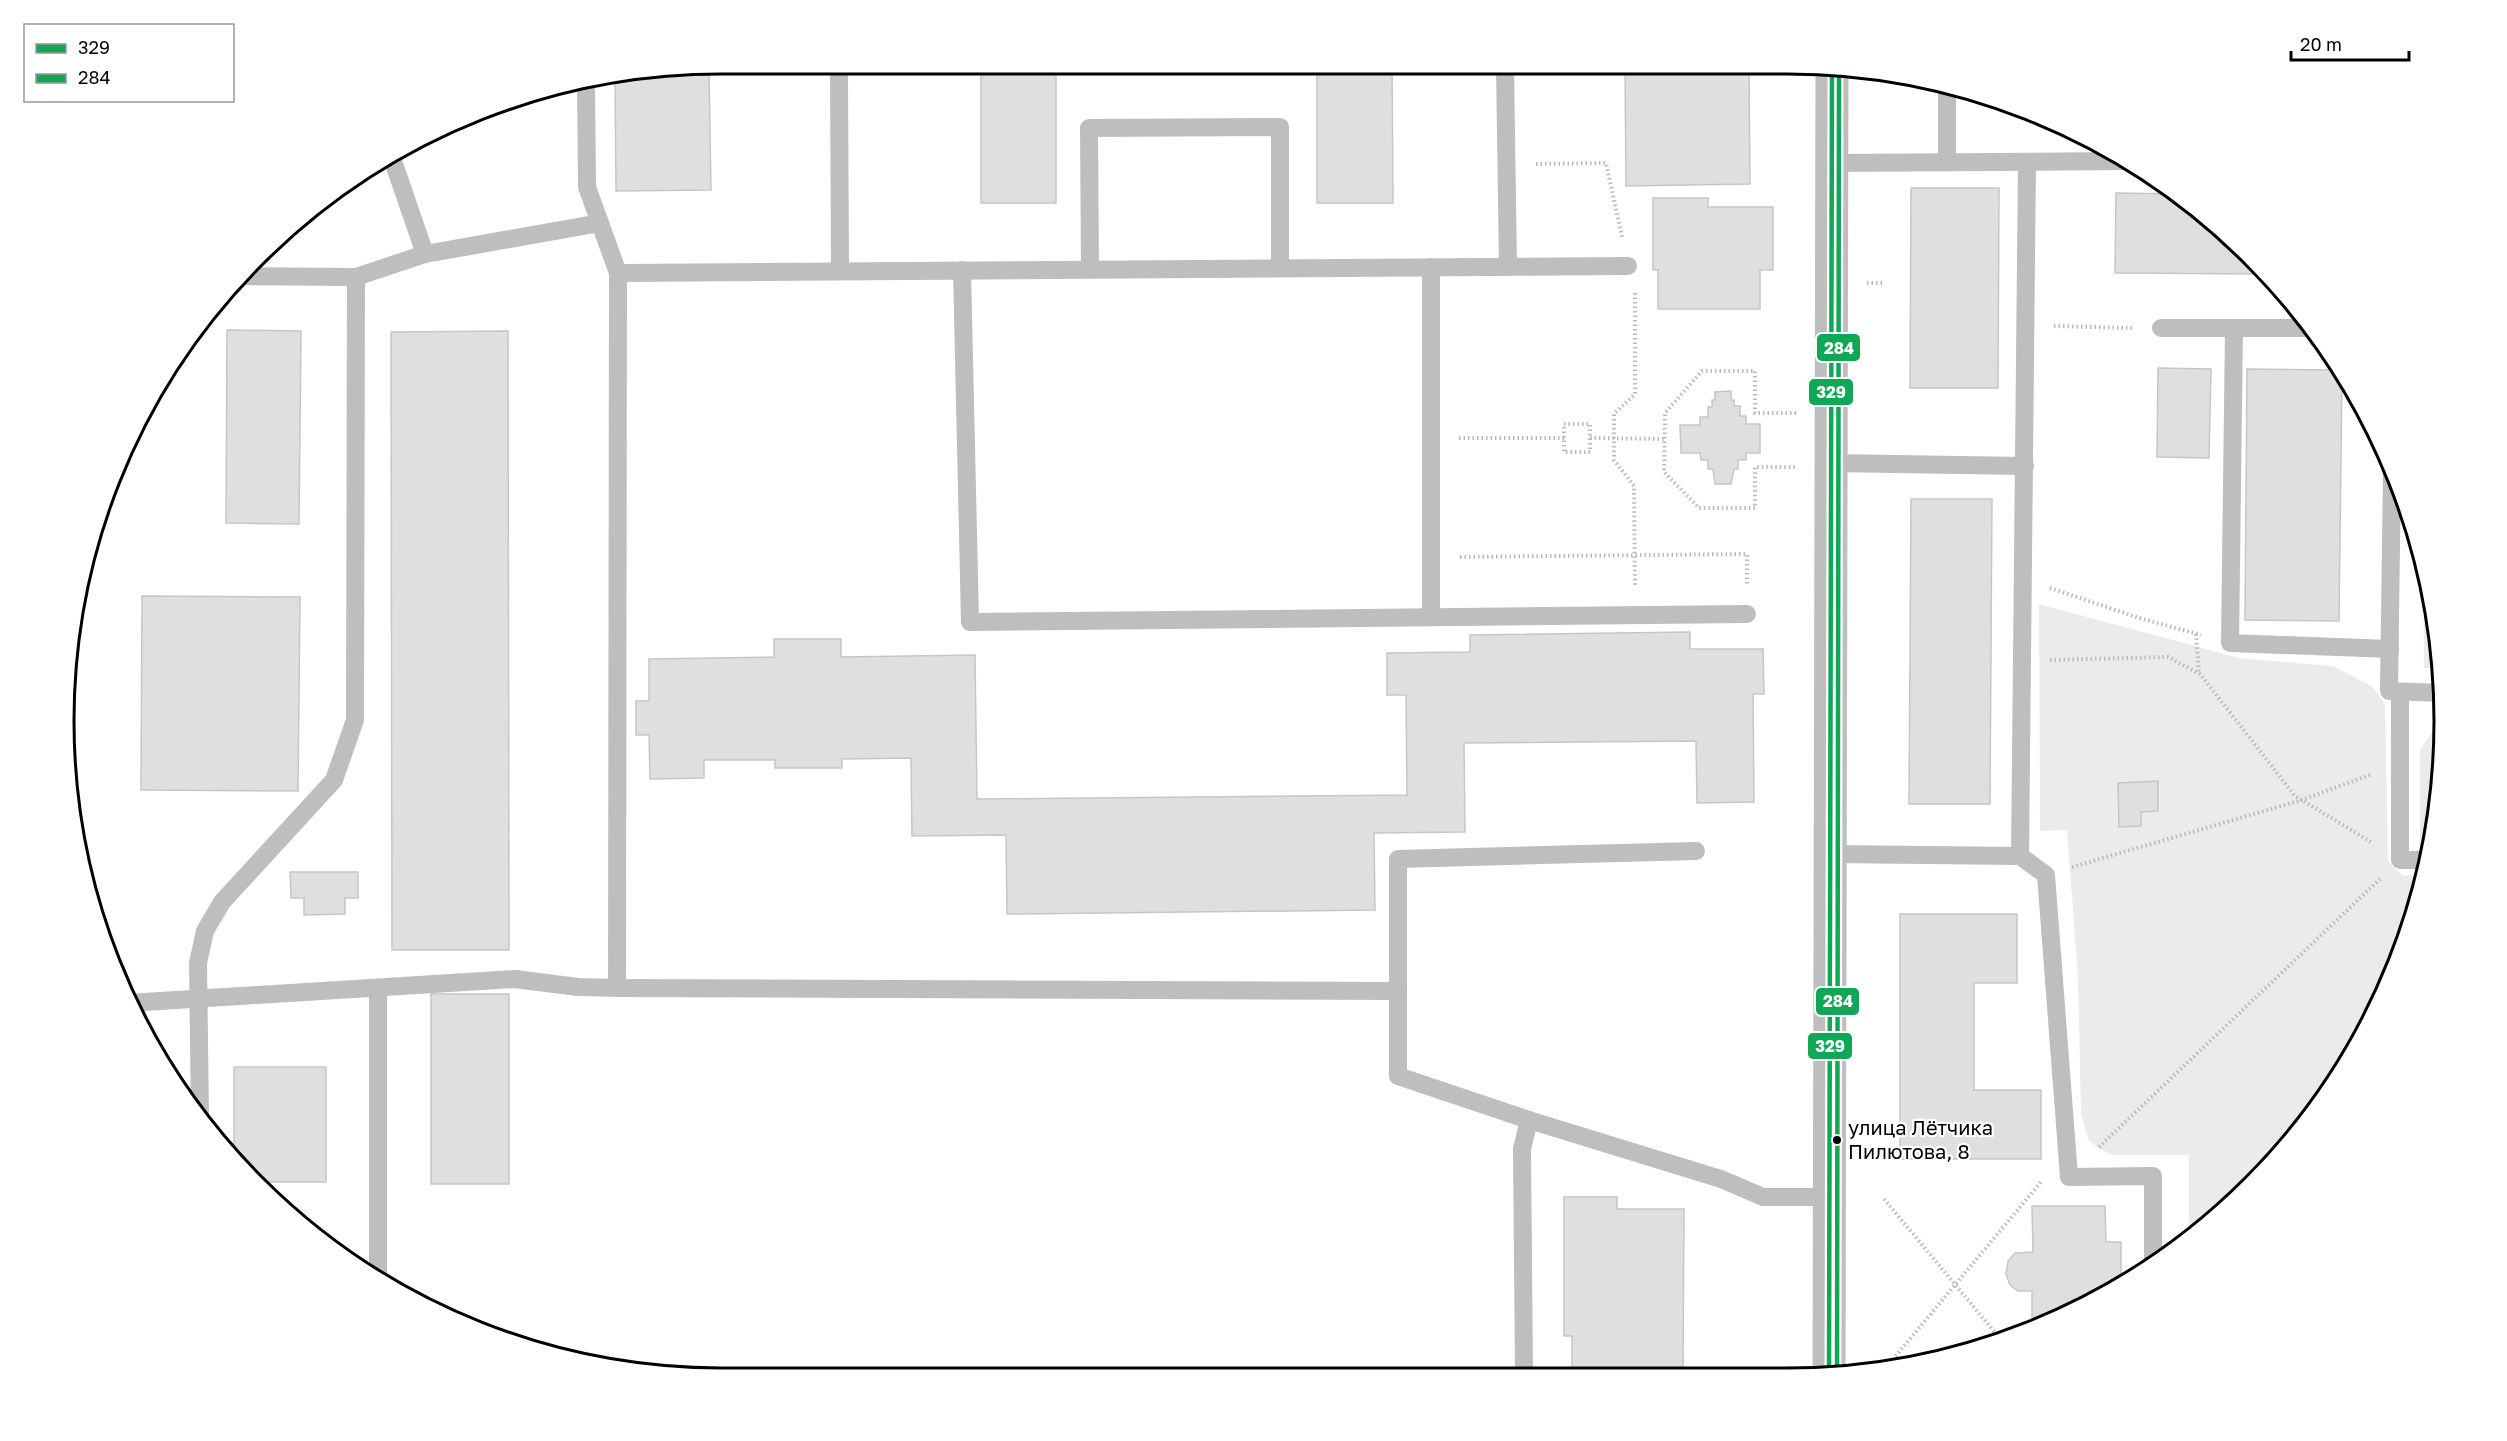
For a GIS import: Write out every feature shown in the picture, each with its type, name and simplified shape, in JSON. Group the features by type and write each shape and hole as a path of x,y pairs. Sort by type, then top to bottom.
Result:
{"street":[{"path":"1829,1366 1832,75"}],"lane":[{"path":"839,74 840,271"},
{"path":"1505,74 1508,267"},
{"path":"586,88 587,187 618,273 617,988"},
{"path":"1947,94 1947,162"},
{"path":"1090,269 1089,128 1280,127 1280,268"},
{"path":"1831,163 2028,162 2107,159"},
{"path":"393,162 425,254"},
{"path":"2020,856 2028,162"},
{"path":"251,276 356,276 425,254 600,223"},
{"path":"618,273 1628,266"},
{"path":"1431,267 1431,617"},
{"path":"963,270 970,622 1747,614"},
{"path":"200,1104 198,963 205,931 222,902 334,780 355,720 356,276"},
{"path":"2161,328 2301,328"},
{"path":"2234,328 2230,643 2390,649"},
{"path":"1831,463 2025,466"},
{"path":"2392,494 2390,691 2433,693"},
{"path":"2400,692 2400,860 2418,860"},
{"path":"1696,851 1398,859 1398,1076 1529,1120 1721,1179 1763,1197 1829,1197"},
{"path":"1830,854 2020,856 2046,875 2069,1177 2153,1176 2153,1253"},
{"path":"138,1002 514,979 578,987 617,988 1398,991"},
{"path":"378,988 378,1269"},
{"path":"1524,1368 1522,1149 1529,1120"}],"path":[{"path":"1506,164 1606,164 1628,266 1635,282 1635,394 1614,414 1614,460 1634,486 1636,616"},
{"path":"2027,326 2161,328"},
{"path":"1797,413 1755,413 1755,371 1702,371 1665,413 1664,472 1699,508 1755,508 1755,466 1797,466"},
{"path":"1564,424 1590,424 1590,438 1590,452 1564,452 1564,424"},
{"path":"1431,438 1564,438"},
{"path":"1590,438 1665,439"},
{"path":"1431,557 1747,554 1747,614"},
{"path":"2024,580 2139,618 2230,643"},
{"path":"2196,633 2199,674"},
{"path":"2022,659 2092,660 2168,657 2199,674 2295,796 2400,860 2098,1148"},
{"path":"2064,870 2302,800 2376,772"},
{"path":"1894,1358 2041,1182"},
{"path":"1884,1199 1995,1333"}],"shaded area":[{"path":"2039,604 2239,658 2333,666 2373,687 2385,704 2388,862 2403,876 2414,875 2399,928 2384,968 2347,1044 2300,1114 2244,1178 2189,1227 2189,1155 2112,1155 2098,1148 2088,1139 2081,1114 2078,977 2067,830 2040,831"},
{"path":"2423,609 2431,668 2424,668"},
{"path":"2434,729 2428,805 2421,845 2420,844 2420,750"}],"building":[{"path":"709,74 711,190 616,191 615,82 678,75"},
{"path":"981,74 1056,74 1056,203 981,203"},
{"path":"1317,74 1392,74 1393,203 1317,203"},
{"path":"1625,74 1749,74 1750,184 1626,186"},
{"path":"1911,188 1999,188 1998,388 1910,388"},
{"path":"2116,193 2161,194 2213,234 2254,274 2115,273"},
{"path":"1653,198 1708,198 1708,207 1773,207 1773,270 1760,270 1760,309 1658,309 1658,270 1653,270"},
{"path":"227,330 301,331 299,524 226,523"},
{"path":"508,331 509,950 392,950 391,332"},
{"path":"2158,368 2211,369 2209,458 2157,457"},
{"path":"2247,369 2330,370 2342,389 2339,621 2245,620"},
{"path":"1731,391 1731,400 1734,400 1734,406 1740,406 1740,416 1746,416 1746,424 1760,424 1760,453 1746,453 1746,460 1738,460 1738,469 1734,469 1731,484 1715,484 1713,469 1708,469 1708,460 1701,460 1700,453 1681,453 1680,425 1700,425 1700,417 1708,417 1708,407 1712,407 1715,392"},
{"path":"1911,499 1992,499 1990,804 1909,804"},
{"path":"142,596 300,597 298,791 141,790"},
{"path":"1690,632 1690,649 1763,649 1764,694 1753,694 1754,802 1697,803 1696,741 1464,743 1465,832 1374,833 1375,910 1007,914 1006,835 912,836 911,758 842,759 842,768 775,768 775,760 704,760 704,778 650,779 649,735 636,735 636,701 649,701 649,659 774,657 774,639 841,639 841,657 975,655 977,799 1407,795 1406,695 1387,695 1387,653 1470,652 1470,635"},
{"path":"2158,781 2158,811 2141,812 2141,826 2119,827 2118,783"},
{"path":"290,872 358,872 358,898 345,898 345,914 304,915 304,898 291,898"},
{"path":"1900,914 2017,914 2017,983 1974,983 1974,1090 2041,1090 2041,1159 1900,1159"},
{"path":"431,994 509,994 509,1184 431,1184"},
{"path":"234,1067 326,1067 326,1182 267,1182 234,1147"},
{"path":"1564,1197 1617,1197 1617,1209 1684,1209 1683,1368 1572,1368 1572,1336 1564,1336"},
{"path":"2032,1206 2105,1206 2106,1242 2121,1242 2121,1274 2073,1301 2032,1319 2032,1291 2018,1291 2010,1285 2006,1274 2008,1261 2015,1253 2033,1252"}],"transit line":[{"name":"329","path":"1829,1366 1832,75"},
{"name":"284","path":"1837,1365 1839,76"}],"place":[{"name":"улица Лётчика Пилютова, 8","path":"1837,1140"}]}
